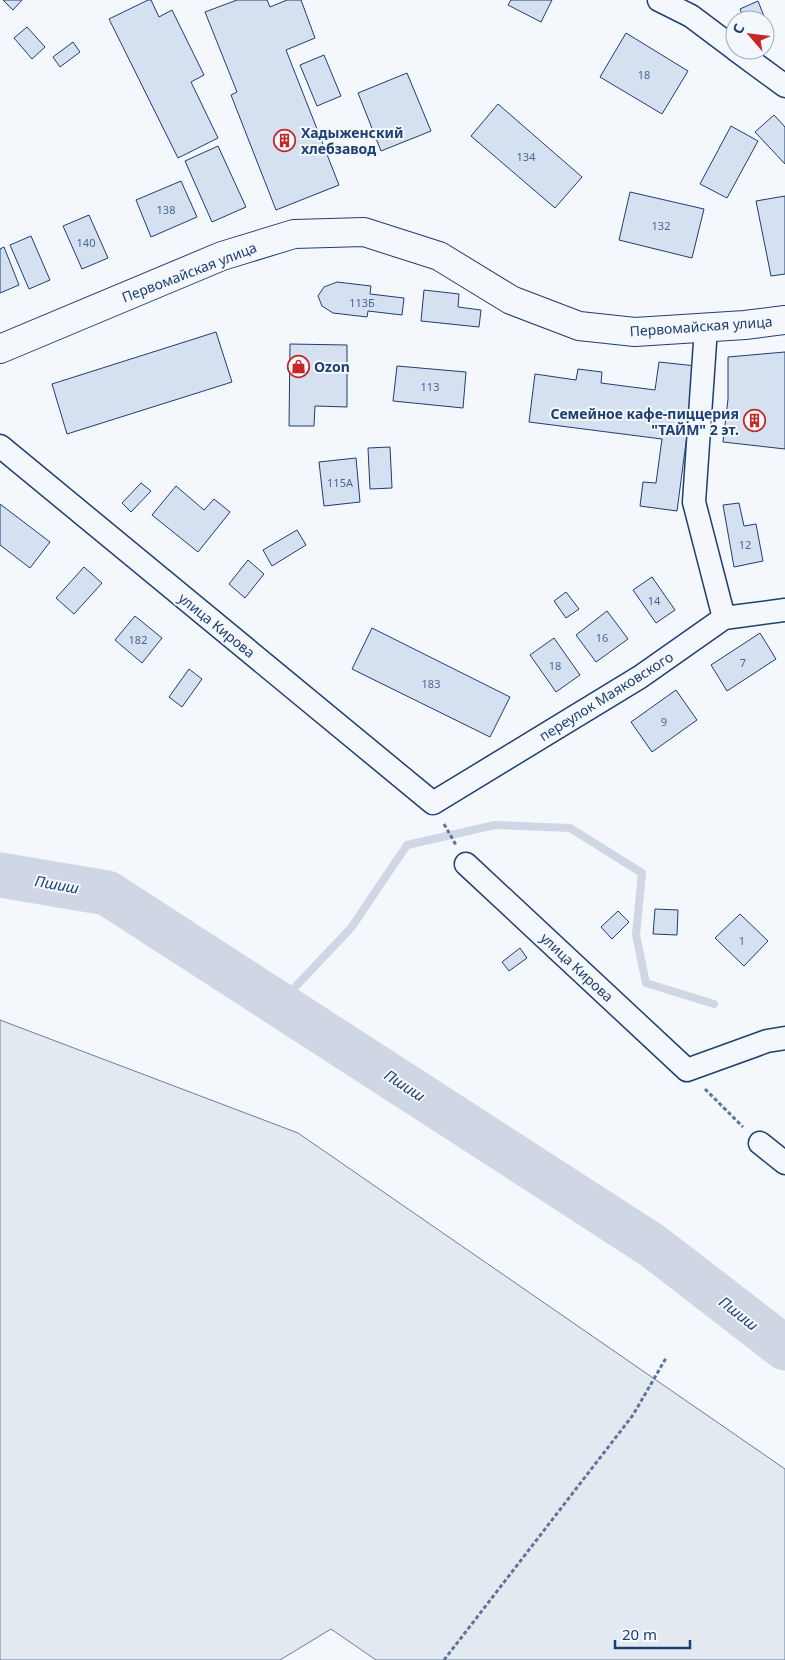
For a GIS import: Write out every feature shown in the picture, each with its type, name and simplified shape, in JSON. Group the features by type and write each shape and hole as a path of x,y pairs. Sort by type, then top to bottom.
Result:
{"main road":[{"name":"Первомайская улица","path":"0,349 222,256 294,234 364,232 438,256 511,300 579,326 635,332 746,325 785,320"}],"street":[{"path":"659,0 690,16 725,42"},
{"path":"750,60 785,86"},
{"path":"706,328 694,502 724,618"},
{"name":"улица Кирова","path":"0,446 433,803"},
{"name":"переулок Маяковского","path":"433,803 640,677 724,618 785,610"},
{"name":"улица Кирова","path":"466,864 688,1070"},
{"path":"688,1070 767,1041 785,1038"},
{"path":"760,1143 785,1163"}],"path":[{"path":"433,803 466,864"},
{"path":"688,1070 760,1143"},
{"path":"444,1660 633,1415 666,1358"}],"shaded area":[{"path":"0,1020 298,1133 785,1469 785,1660 376,1660 331,1629 280,1660 0,1660"}],"building":[{"path":"3,0 22,0 13,10"},
{"path":"151,0 159,17 172,10 204,75 191,82 218,138 178,158 109,19"},
{"name":"Хадыженский хлебзавод","path":"237,0 267,0 270,7 287,0 301,0 315,38 286,50 339,185 276,210 231,95 237,92 205,12"},
{"path":"511,0 552,0 541,22 508,5"},
{"path":"758,1 762,10 740,10"},
{"path":"27,27 45,47 32,59 14,38"},
{"path":"626,33 688,71 662,114 600,77"},
{"path":"73,42 80,52 60,67 53,57"},
{"path":"324,55 341,96 317,106 300,65"},
{"path":"407,73 431,131 381,151 358,93"},
{"path":"498,104 582,177 555,208 471,136"},
{"path":"774,115 785,127 785,164 755,132"},
{"path":"731,126 758,141 727,198 700,184"},
{"path":"218,146 246,207 212,222 185,161"},
{"path":"181,181 197,217 151,237 136,200"},
{"path":"630,192 704,209 692,258 619,240"},
{"path":"785,196 785,274 771,276 756,201"},
{"path":"89,215 108,258 82,269 63,226"},
{"path":"31,236 50,280 29,289 10,245"},
{"path":"4,247 19,285 0,293 0,249"},
{"path":"337,282 371,286 370,294 404,298 402,315 368,311 367,317 333,313 322,306 318,296 324,287"},
{"path":"424,290 459,294 458,307 481,310 479,327 421,321"},
{"path":"216,332 232,382 67,434 52,384"},
{"path":"290,344 347,345 347,407 315,406 314,426 289,426"},
{"name":"Семейное кафе-пиццерия \"ТАЙМ\" 2 эт.","path":"785,352 785,449 723,442 728,399 728,357"},
{"path":"659,362 696,366 677,511 640,506 643,482 656,483 662,439 529,422 535,374 576,380 578,369 602,372 601,383 655,390"},
{"path":"397,366 466,372 463,408 393,401"},
{"path":"390,447 392,488 370,489 368,448"},
{"path":"356,458 360,502 324,506 319,462"},
{"path":"141,483 151,491 131,512 122,503"},
{"path":"176,486 204,510 214,499 230,512 198,552 152,515"},
{"path":"739,503 744,526 756,524 763,561 734,567 723,505"},
{"path":"0,504 50,542 30,568 0,545"},
{"path":"297,530 306,545 272,566 263,550"},
{"path":"248,560 264,574 245,598 229,584"},
{"path":"84,567 102,583 74,614 56,598"},
{"path":"652,577 675,610 656,623 633,590"},
{"path":"566,592 579,609 566,618 554,601"},
{"path":"607,611 628,639 596,662 576,635"},
{"path":"135,616 162,638 142,663 115,640"},
{"path":"372,628 510,697 490,737 352,669"},
{"path":"760,633 776,659 727,691 711,665"},
{"path":"554,638 580,675 556,692 530,655"},
{"path":"189,669 202,679 182,707 169,697"},
{"path":"676,690 697,720 652,752 631,722"},
{"path":"655,909 678,910 677,935 653,934"},
{"path":"618,911 629,922 612,939 601,927"},
{"path":"740,914 768,941 744,966 715,938"},
{"path":"520,948 527,958 509,971 502,962"}],"waterway":[{"path":"279,1004 351,928 407,845 495,825 570,828 642,873 636,935 646,983 714,1004"},
{"name":"Пшиш","path":"0,875 107,893 653,1246 785,1348"}],"place":[{"name":"Хадыженский хлебзавод","path":"285,140"},
{"name":"Ozon","path":"298,366"},
{"name":"Семейное кафе-пиццерия \"ТАЙМ\" 2 эт.","path":"755,421"}]}
